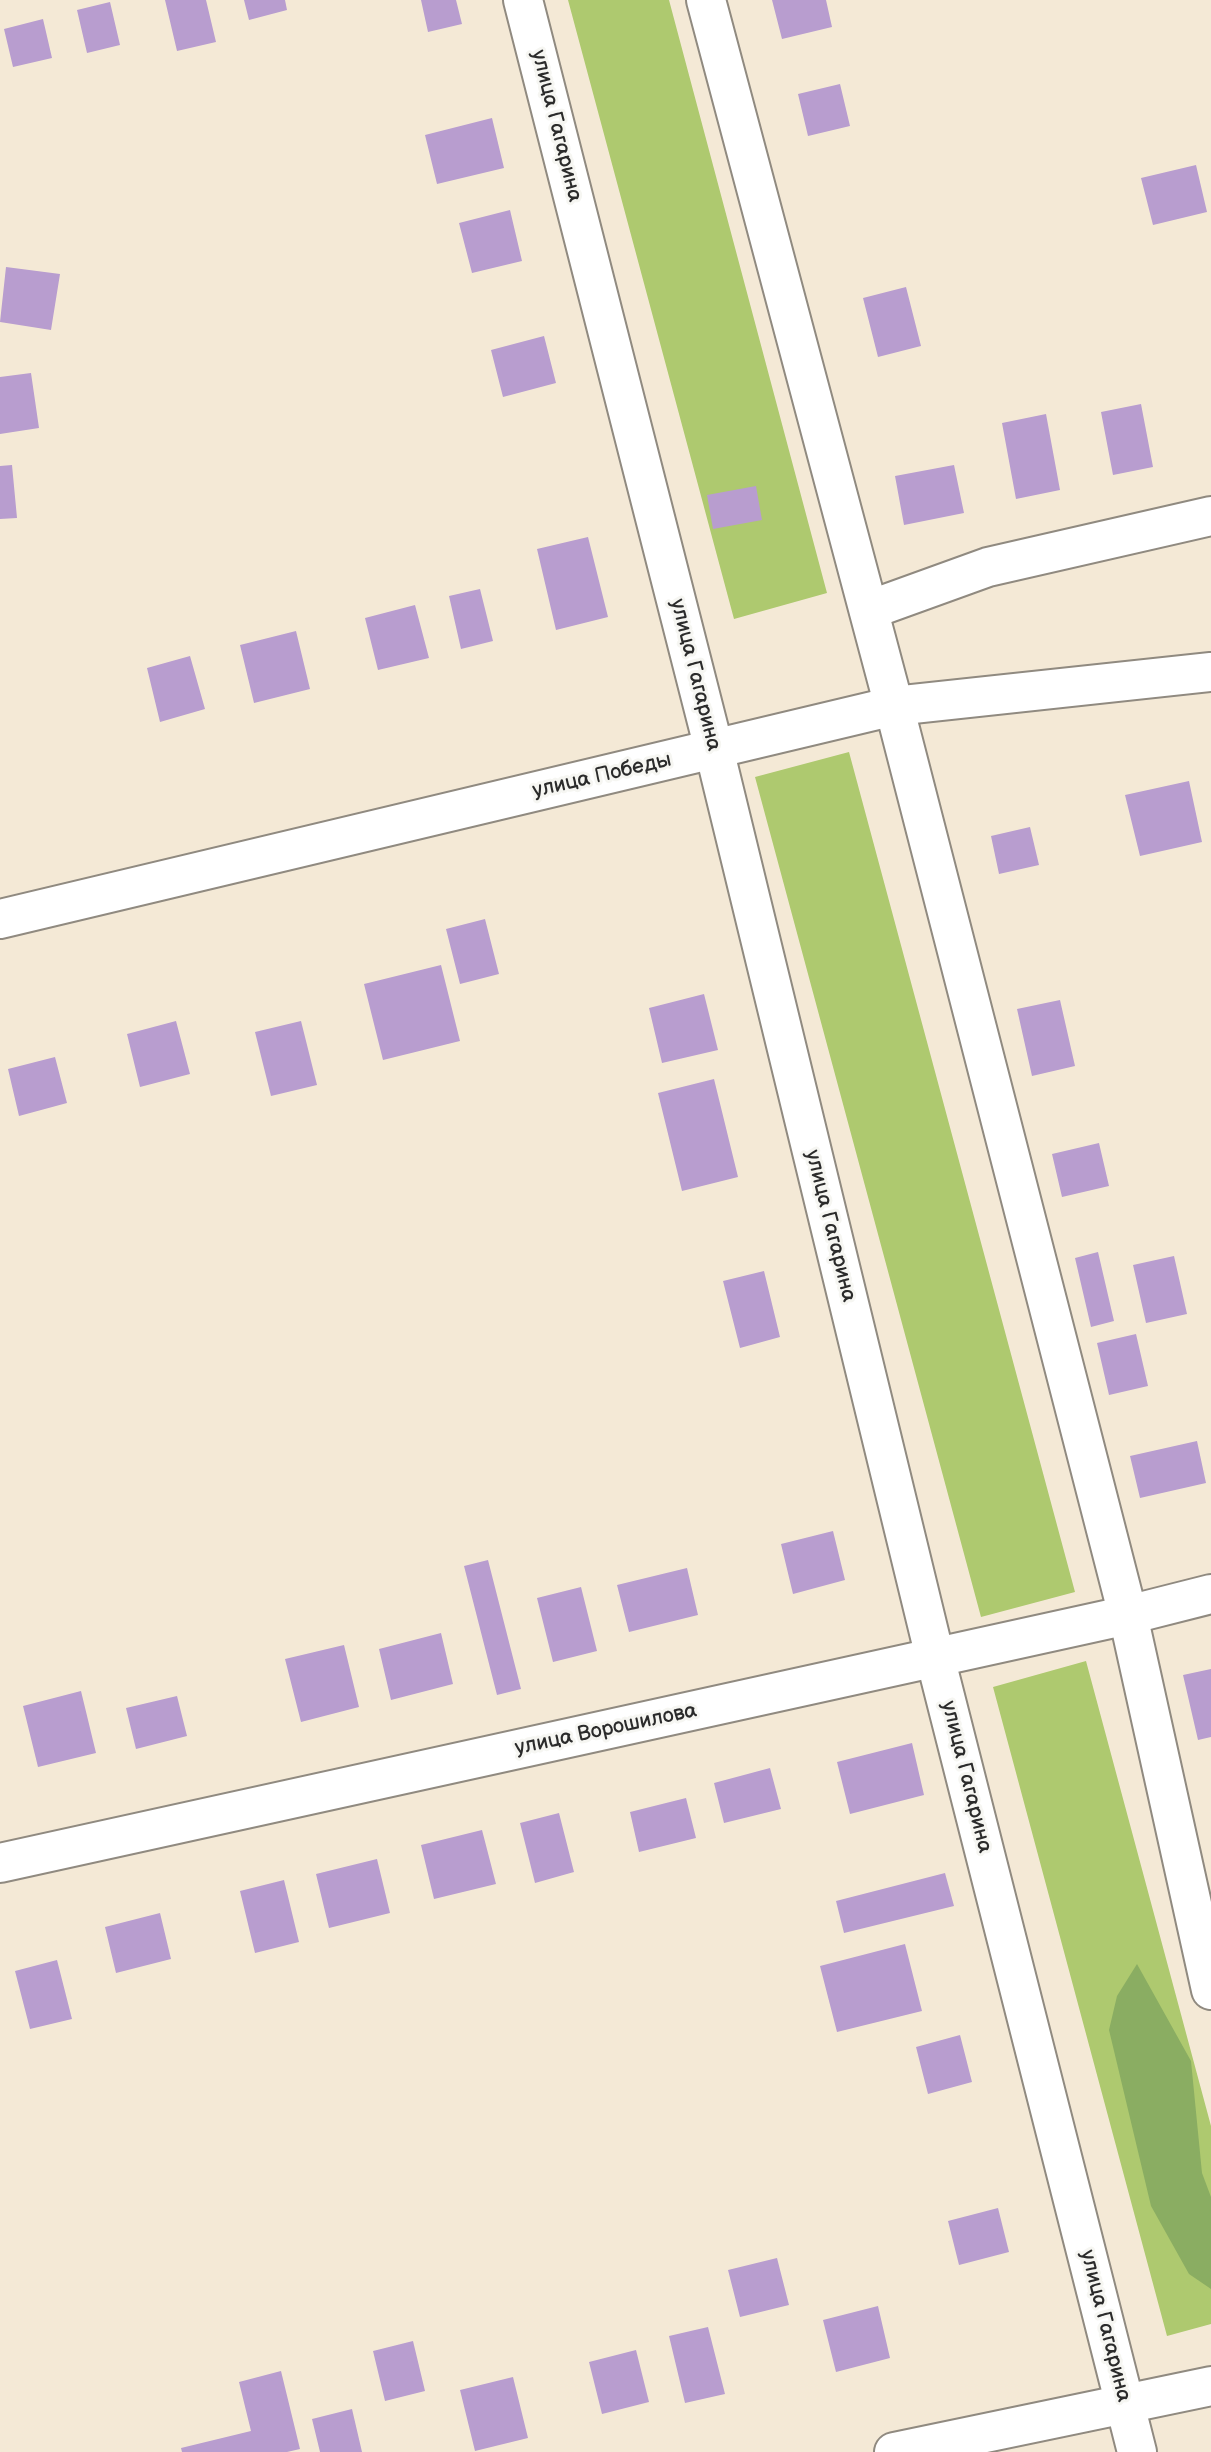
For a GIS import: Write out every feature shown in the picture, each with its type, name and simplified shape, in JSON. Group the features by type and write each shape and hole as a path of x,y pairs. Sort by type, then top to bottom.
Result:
{"street":[{"name":"улица Гагарина","path":"523,0 714,749 935,1657 1137,2452"},
{"path":"705,0 869,610 1128,1615 1211,1990"},
{"path":"869,610 988,567 1211,516"},
{"name":"улица Победы","path":"0,919 894,706 1211,672"},
{"name":"улица Ворошилова","path":"0,1863 1128,1615 1211,1594"},
{"path":"894,2452 1211,2386"}],"green space":[{"path":"568,0 669,0 827,593 734,619"},
{"path":"849,752 1075,1592 981,1617 755,777"},
{"path":"1086,1661 1211,2126 1211,2324 1167,2336 993,1687"},
{"path":"1137,1964 1191,2061 1202,2173 1211,2197 1211,2289 1189,2274 1151,2206 1109,2030 1117,1996"}],"building":[{"path":"165,0 206,0 216,42 177,51"},
{"path":"244,0 285,0 287,10 249,20"},
{"path":"421,0 456,0 462,24 428,32"},
{"path":"772,0 826,0 832,27 782,39"},
{"path":"110,2 120,45 87,53 77,10"},
{"path":"43,19 52,58 13,67 4,29"},
{"path":"840,84 850,126 808,136 798,94"},
{"path":"492,118 504,168 437,184 425,135"},
{"path":"1196,165 1207,212 1153,225 1141,178"},
{"path":"510,210 522,261 472,273 459,223"},
{"path":"6,267 60,274 51,330 0,322"},
{"path":"906,287 921,346 878,357 863,298"},
{"path":"544,336 556,383 503,397 491,350"},
{"path":"31,373 39,428 0,434 0,377"},
{"path":"1141,404 1153,467 1113,475 1101,412"},
{"path":"1046,414 1060,490 1016,499 1002,423"},
{"path":"12,465 17,518 0,519 0,466"},
{"path":"954,465 964,513 904,525 895,476"},
{"path":"756,486 762,520 713,529 707,495"},
{"path":"588,537 608,617 556,630 537,549"},
{"path":"480,589 493,641 461,649 449,596"},
{"path":"415,605 429,658 378,670 365,618"},
{"path":"296,631 310,689 254,703 240,645"},
{"path":"190,656 205,709 160,722 147,668"},
{"path":"1189,781 1202,842 1140,856 1125,795"},
{"path":"1030,827 1039,865 999,874 991,836"},
{"path":"485,919 499,974 460,984 446,929"},
{"path":"441,965 460,1041 383,1060 364,984"},
{"path":"704,994 718,1050 662,1063 649,1008"},
{"path":"1060,1000 1075,1066 1032,1076 1017,1009"},
{"path":"176,1021 190,1074 140,1087 127,1034"},
{"path":"301,1021 317,1085 271,1096 255,1032"},
{"path":"55,1057 67,1103 19,1116 8,1069"},
{"path":"714,1079 738,1177 682,1191 658,1093"},
{"path":"1099,1143 1109,1186 1062,1197 1052,1154"},
{"path":"1098,1252 1114,1321 1091,1327 1075,1258"},
{"path":"1174,1256 1187,1314 1146,1323 1133,1265"},
{"path":"764,1271 780,1337 740,1348 723,1281"},
{"path":"1136,1334 1148,1386 1109,1395 1097,1343"},
{"path":"1197,1441 1206,1483 1140,1498 1130,1456"},
{"path":"833,1531 845,1580 793,1594 781,1544"},
{"path":"488,1560 521,1689 497,1695 464,1566"},
{"path":"687,1568 698,1615 629,1632 617,1585"},
{"path":"581,1587 597,1651 553,1662 537,1598"},
{"path":"441,1633 453,1684 391,1700 379,1649"},
{"path":"344,1645 359,1707 301,1722 285,1659"},
{"path":"1211,1669 1211,1737 1198,1740 1183,1675"},
{"path":"81,1691 96,1753 38,1767 23,1706"},
{"path":"177,1696 187,1736 136,1749 126,1708"},
{"path":"912,1743 924,1795 850,1814 837,1762"},
{"path":"770,1768 781,1809 724,1823 714,1783"},
{"path":"686,1798 696,1838 639,1852 630,1812"},
{"path":"559,1813 574,1872 535,1883 520,1823"},
{"path":"482,1830 496,1884 434,1899 421,1845"},
{"path":"377,1859 390,1913 329,1928 316,1874"},
{"path":"945,1873 954,1906 844,1933 836,1901"},
{"path":"284,1880 299,1942 255,1953 240,1891"},
{"path":"160,1913 171,1959 116,1973 105,1927"},
{"path":"905,1944 922,2011 837,2032 820,1966"},
{"path":"57,1960 72,2019 30,2029 15,1971"},
{"path":"960,2035 972,2082 928,2094 916,2047"},
{"path":"998,2208 1009,2252 959,2265 948,2221"},
{"path":"777,2258 789,2305 740,2317 728,2270"},
{"path":"878,2306 890,2358 836,2372 823,2320"},
{"path":"708,2327 725,2394 685,2403 669,2336"},
{"path":"413,2341 425,2391 385,2401 373,2351"},
{"path":"636,2350 649,2402 602,2414 589,2362"},
{"path":"281,2371 300,2449 287,2452 182,2452 181,2448 251,2431 239,2382"},
{"path":"513,2377 528,2438 475,2451 460,2390"},
{"path":"352,2409 362,2452 320,2452 312,2419"}]}
